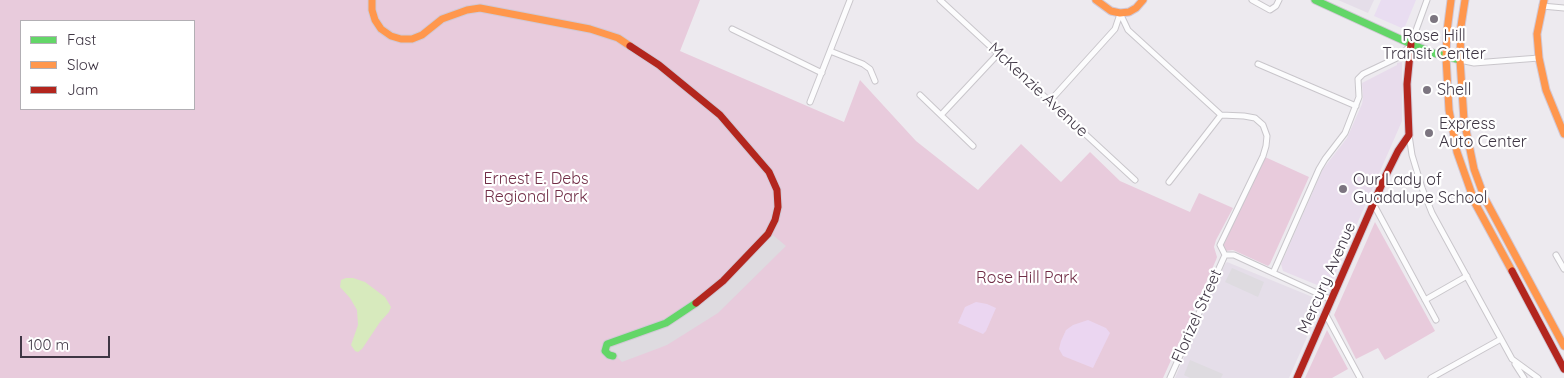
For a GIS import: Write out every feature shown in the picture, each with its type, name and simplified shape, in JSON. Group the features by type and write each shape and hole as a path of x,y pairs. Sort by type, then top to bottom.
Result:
{"street":[{"path":"372,0 375,20 381,29 391,36 401,39 412,39 442,19 467,10 480,8 590,29 618,38 653,61 706,102 720,115 769,172 777,190 778,207 776,220 768,234 723,281 685,311 658,326 607,344 606,351 609,355 613,356"},
{"path":"810,102 850,0"},
{"name":"McKenzie Avenue","path":"940,0 1135,180"},
{"path":"1096,0 1111,12 1120,13 1136,8 1143,0"},
{"path":"1252,0 1270,10 1276,6 1279,0"},
{"path":"1315,0 1324,2 1411,44 1446,57 1474,63 1540,58"},
{"path":"1426,0 1411,44 1407,84 1409,136 1412,155 1429,204 1524,378"},
{"path":"1451,0 1446,57 1451,127 1457,152 1468,187 1485,223 1564,369"},
{"path":"1465,0 1461,26 1460,60 1467,141 1474,168 1485,199 1564,346"},
{"path":"1564,8 1543,3 1538,34 1546,90 1564,134"},
{"path":"1049,102 1116,30 1120,13"},
{"path":"1120,13 1128,30 1221,116 1255,118 1263,125 1267,136 1263,156 1220,245 1225,256 1234,255 1332,300"},
{"path":"732,29 822,73"},
{"path":"1272,273 1324,159 1344,133 1356,106 1359,97 1358,79 1363,74 1401,56 1411,44"},
{"path":"830,51 863,64 870,69 875,81"},
{"path":"941,115 998,54"},
{"path":"1258,64 1356,106"},
{"path":"920,95 973,146"},
{"path":"1170,182 1221,116"},
{"name":"Mercury Avenue","path":"1298,378 1398,151 1409,136"},
{"path":"1374,205 1436,320"},
{"path":"1556,255 1564,269"},
{"name":"Florizel Street","path":"1170,378 1225,256"},
{"path":"1425,300 1467,276"},
{"path":"1326,314 1360,378"},
{"path":"1431,378 1501,339"},
{"path":"1512,359 1538,378"}],"shaded area":[{"path":"1338,0 1374,0 1368,13"},
{"path":"1381,0 1416,0 1404,29 1374,16"},
{"name":"Our Lady of Guadalupe School","path":"1402,62 1402,121 1329,288 1327,289 1283,271 1281,264 1323,169 1347,138 1362,104 1362,83"},
{"path":"773,235 786,246 718,313 667,345 622,362 608,348 658,327 743,265"},
{"path":"1227,262 1320,300 1321,305 1289,378 1175,378"},
{"path":"1232,268 1264,282 1258,297 1225,282"},
{"path":"346,278 365,282 385,297 391,307 358,352 351,345 358,325 357,310 350,298 340,287 341,280"},
{"path":"1190,360 1223,374 1221,378 1190,378 1184,375"}],"green space":[{"name":"Ernest E. Debs Regional Park","path":"0,0 700,0 680,51 844,122 860,80 916,141 978,190 1021,144 1061,182 1090,152 1120,181 1190,212 1199,193 1233,208 1216,240 1214,247 1216,260 1163,378 0,378"},
{"path":"1265,157 1309,177 1268,266 1233,250 1225,251 1222,245"},
{"path":"1375,222 1435,331 1385,360 1378,348 1356,359 1334,315"},
{"path":"1327,330 1348,369 1332,378 1305,378"}],"sand":[{"path":"976,302 996,308 983,334 958,323 965,307"},
{"path":"1088,320 1106,328 1110,333 1093,368 1063,356 1059,349 1066,330 1073,325"}],"traffic: fast":[{"path":"1315,0 1411,44 1433,53 1460,60"},
{"path":"613,356 605,351 607,344 666,323 696,303"}],"traffic: slow":[{"path":"372,0 375,20 381,29 391,36 401,39 412,39 422,35 442,19 467,10 480,8 590,29 618,38 630,46"},
{"path":"1096,0 1111,11 1120,13 1129,12 1136,8 1143,0"},
{"path":"1451,0 1446,57 1449,110 1457,152 1475,203 1512,271"},
{"path":"1465,0 1461,26 1460,60 1464,120 1474,169 1485,199 1564,346"},
{"path":"1544,0 1537,34 1539,58 1546,90 1564,134"}],"traffic: jam":[{"path":"1297,378 1385,177 1398,151 1409,135 1407,84 1411,44"},
{"path":"630,46 659,65 720,115 769,172 777,190 778,207 775,220 768,234 723,281 696,303"},
{"path":"1512,271 1564,369"}],"place":[{"name":"Rose Hill Transit Center","path":"1434,19"},
{"name":"Shell","path":"1427,90"},
{"name":"Express Auto Center","path":"1429,133"},
{"name":"Our Lady of Guadalupe School","path":"1343,189"}],"park label":[{"name":"Rose Hill Park","path":"1027,278"}]}
